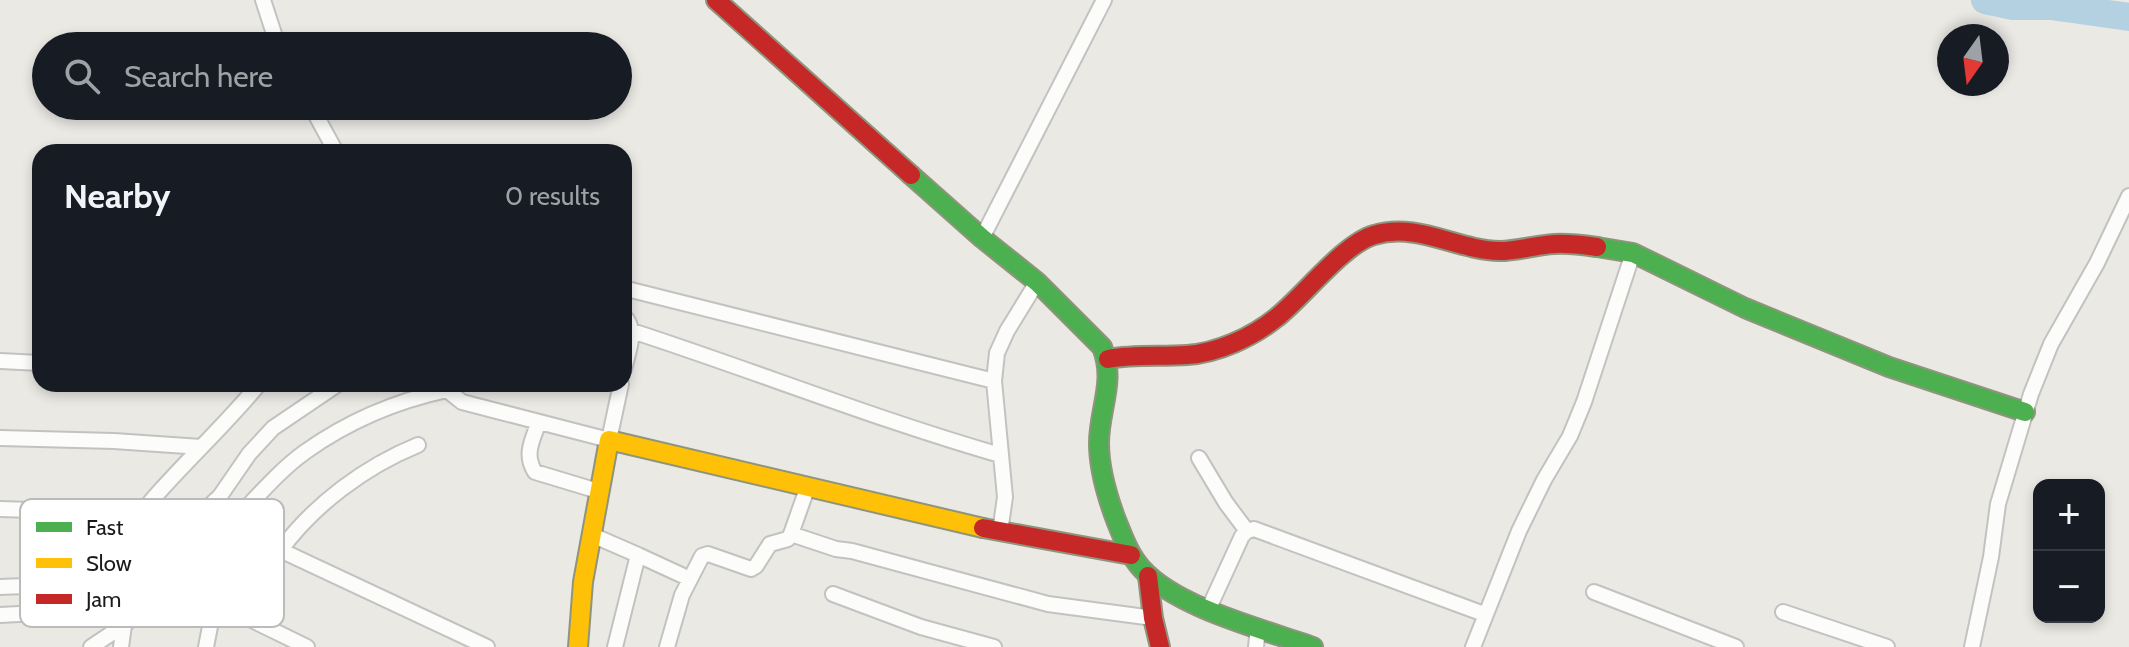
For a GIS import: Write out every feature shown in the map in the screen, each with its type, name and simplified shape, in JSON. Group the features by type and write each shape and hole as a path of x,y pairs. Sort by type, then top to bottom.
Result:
{"street":[{"path":"263,0 273,32"},
{"path":"716,0 1090,332 1108,359 1108,391 1099,461 1104,487 1131,555 1148,576 1173,592 1209,608 1313,647"},
{"path":"982,238 1104,0"},
{"path":"319,120 332,144"},
{"path":"1972,647 1998,504 2025,412 2051,344 2097,263 2129,196"},
{"path":"1108,359 1131,355 1189,355 1221,349 1275,319 1350,249 1372,235 1400,231 1427,233 1454,243 1500,251 1555,244 1594,246 1633,253 1745,308 1889,367 2025,412"},
{"path":"1473,647 1519,531 1570,436 1584,402 1633,253"},
{"path":"1000,532 1005,497 994,381 997,353 1037,282"},
{"path":"632,290 994,381"},
{"path":"632,331 849,407 1000,455"},
{"path":"0,361 32,363"},
{"path":"153,499 252,392"},
{"path":"217,499 249,454 273,428 326,392"},
{"path":"256,499 303,453 392,405 431,392"},
{"path":"451,392 462,402 538,424 706,460 1000,532 1131,555"},
{"path":"578,647 583,582 619,392"},
{"path":"538,424 529,449 535,472 598,491"},
{"path":"0,438 201,447"},
{"path":"284,546 310,515 328,501 391,456 418,445"},
{"path":"1199,458 1247,531"},
{"path":"667,647 682,595 702,556 708,554 751,569 756,566 770,544 788,539 808,486"},
{"path":"0,509 20,510"},
{"path":"1209,608 1242,536 1247,531 1260,531 1484,614"},
{"path":"791,534 822,545 1048,604 1153,618"},
{"path":"592,535 690,579"},
{"path":"284,553 487,647"},
{"path":"615,647 638,555"},
{"path":"1148,576 1160,647"},
{"path":"0,587 20,586"},
{"path":"1594,592 1736,647"},
{"path":"833,594 921,627 994,647"},
{"path":"1783,612 1887,647"},
{"path":"0,615 20,614"},
{"path":"91,647 121,627"},
{"path":"121,647 124,627"},
{"path":"206,647 210,627"},
{"path":"261,627 289,643 307,647"},
{"path":"1256,647 1258,627"}],"waterway":[{"path":"1985,0 2013,6 2051,6 2129,17"}],"traffic: fast":[{"path":"911,175 1037,282 1102,347 1107,372 1099,443 1102,472 1121,533 1137,564 1157,583 1198,606 1313,647"},
{"path":"1597,247 1633,253 1745,308 1889,367 2025,412"}],"traffic: slow":[{"path":"578,647 583,582 609,440 983,528"}],"traffic: jam":[{"path":"716,0 911,175"},
{"path":"1108,359 1199,354 1234,343 1276,318 1336,260 1362,240 1374,235 1390,232 1422,234 1500,251 1559,244 1597,247"},
{"path":"983,528 1131,555"},
{"path":"1148,576 1160,647"}]}
